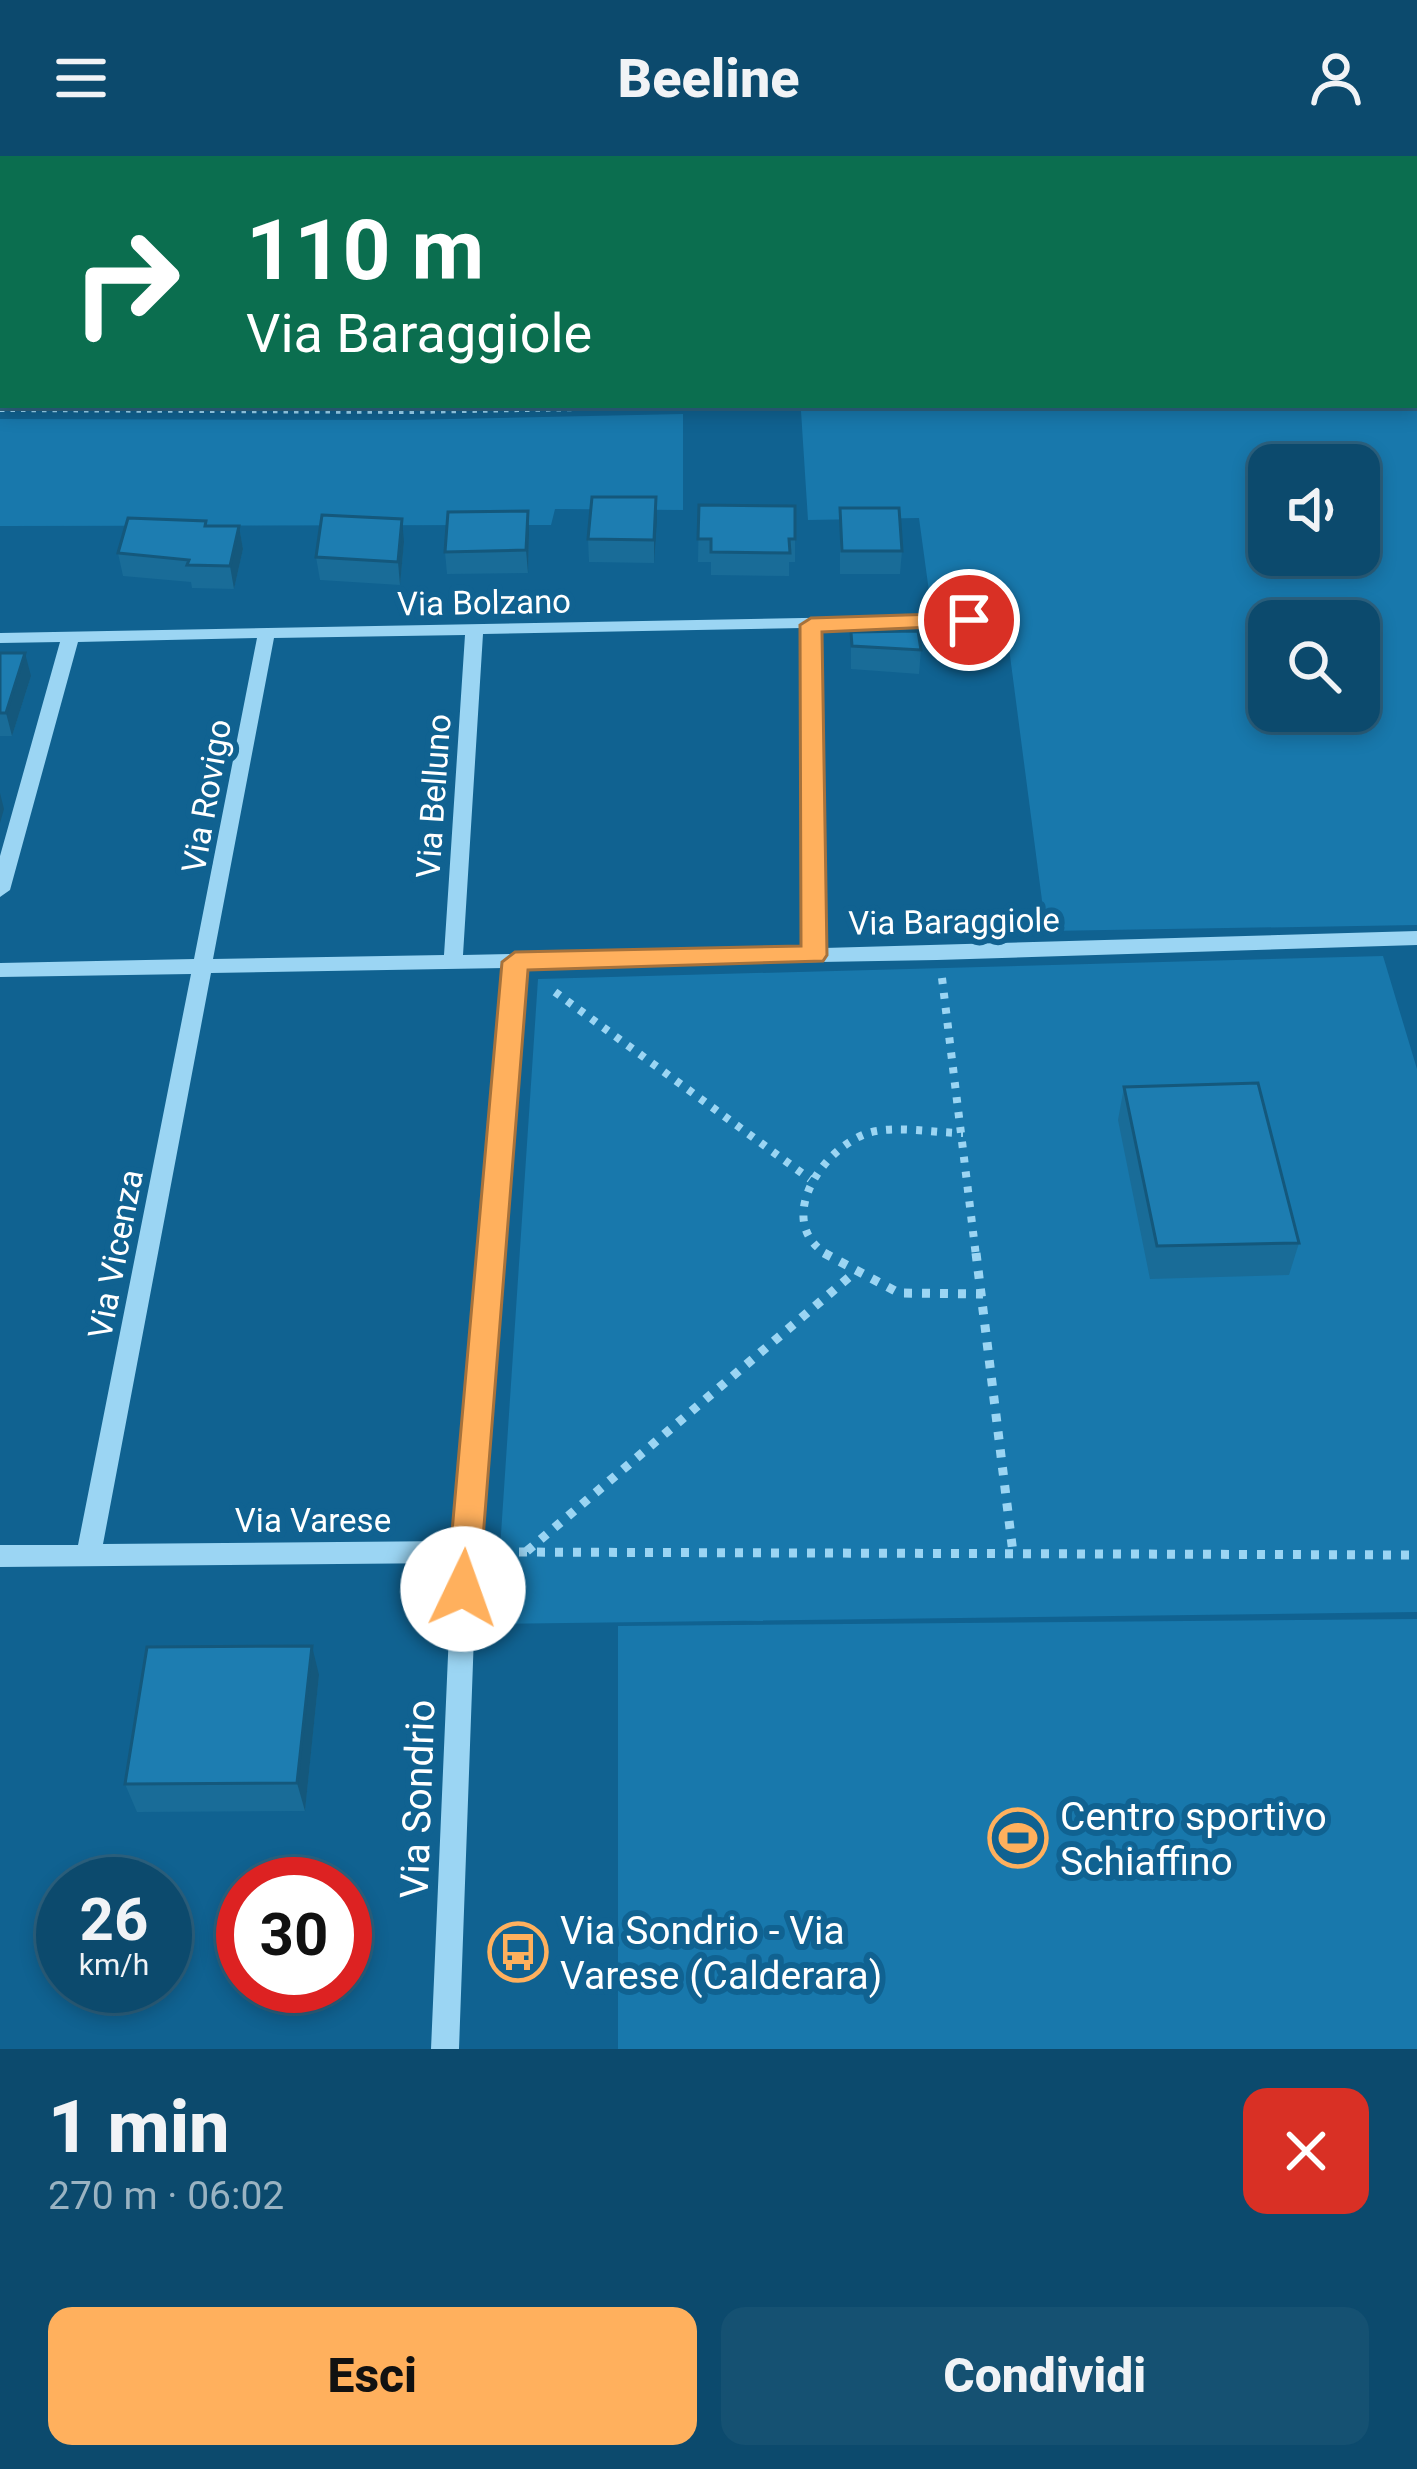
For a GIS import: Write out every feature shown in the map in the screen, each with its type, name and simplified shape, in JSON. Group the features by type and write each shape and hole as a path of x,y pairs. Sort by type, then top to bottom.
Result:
{"street":[{"name":"Via Bolzano","path":"0,638 474,633 969,620"},
{"path":"811,625 814,955"},
{"name":"Via Belluno","path":"453,963 474,633"},
{"name":"Via Rovigo","path":"206,967 266,635"},
{"path":"0,890 70,638"},
{"name":"Via Baraggiole","path":"0,970 937,953 1411,938"},
{"path":"464,1552 515,962"},
{"name":"Via Vicenza","path":"89,1553 206,967"},
{"name":"Via Varese","path":"0,1556 464,1552"},
{"name":"Via Sondrio","path":"446,2049 464,1552"}],"path":[{"path":"0,409 584,408"},
{"path":"937,953 949,1006 1014,1553"},
{"path":"515,962 810,1179"},
{"path":"963,1133 870,1132 839,1149 810,1179 803,1216 817,1249 899,1294 982,1294"},
{"path":"527,1551 854,1273"},
{"path":"464,1552 1417,1555"}],"shaded area":[{"path":"1417,408 1417,925 1046,931 1009,648 969,620 933,621 919,518 808,520 801,411"},
{"path":"683,414 683,510 555,509 551,525 0,526 0,419 403,420"},
{"path":"1383,956 1417,1069 1417,1612 495,1624 538,979"},
{"name":"Centro sportivo Schiaffino","path":"1417,1619 1417,2049 618,2049 618,1626"}],"building":[{"path":"592,497 656,497 654,540 588,539"},
{"path":"699,505 795,506 790,553 711,552 711,539 698,539"},
{"path":"840,508 899,508 902,551 842,551"},
{"path":"528,511 526,550 445,552 448,512"},
{"path":"322,515 402,519 398,562 316,557"},
{"path":"128,518 239,526 230,566 187,565 189,560 118,553"},
{"path":"918,631 921,650 852,646 851,632"},
{"path":"0,653 25,653 6,713 0,713"},
{"path":"1258,1083 1299,1243 1157,1246 1124,1087"},
{"path":"312,1646 297,1783 125,1784 147,1647"}],"place":[{"name":"Centro sportivo Schiaffino","path":"1018,1838"},
{"name":"Via Sondrio - Via Varese (Calderara)","path":"518,1952"}],"route":[{"path":"463,1589 515,962 814,955 811,625 969,620"}]}
